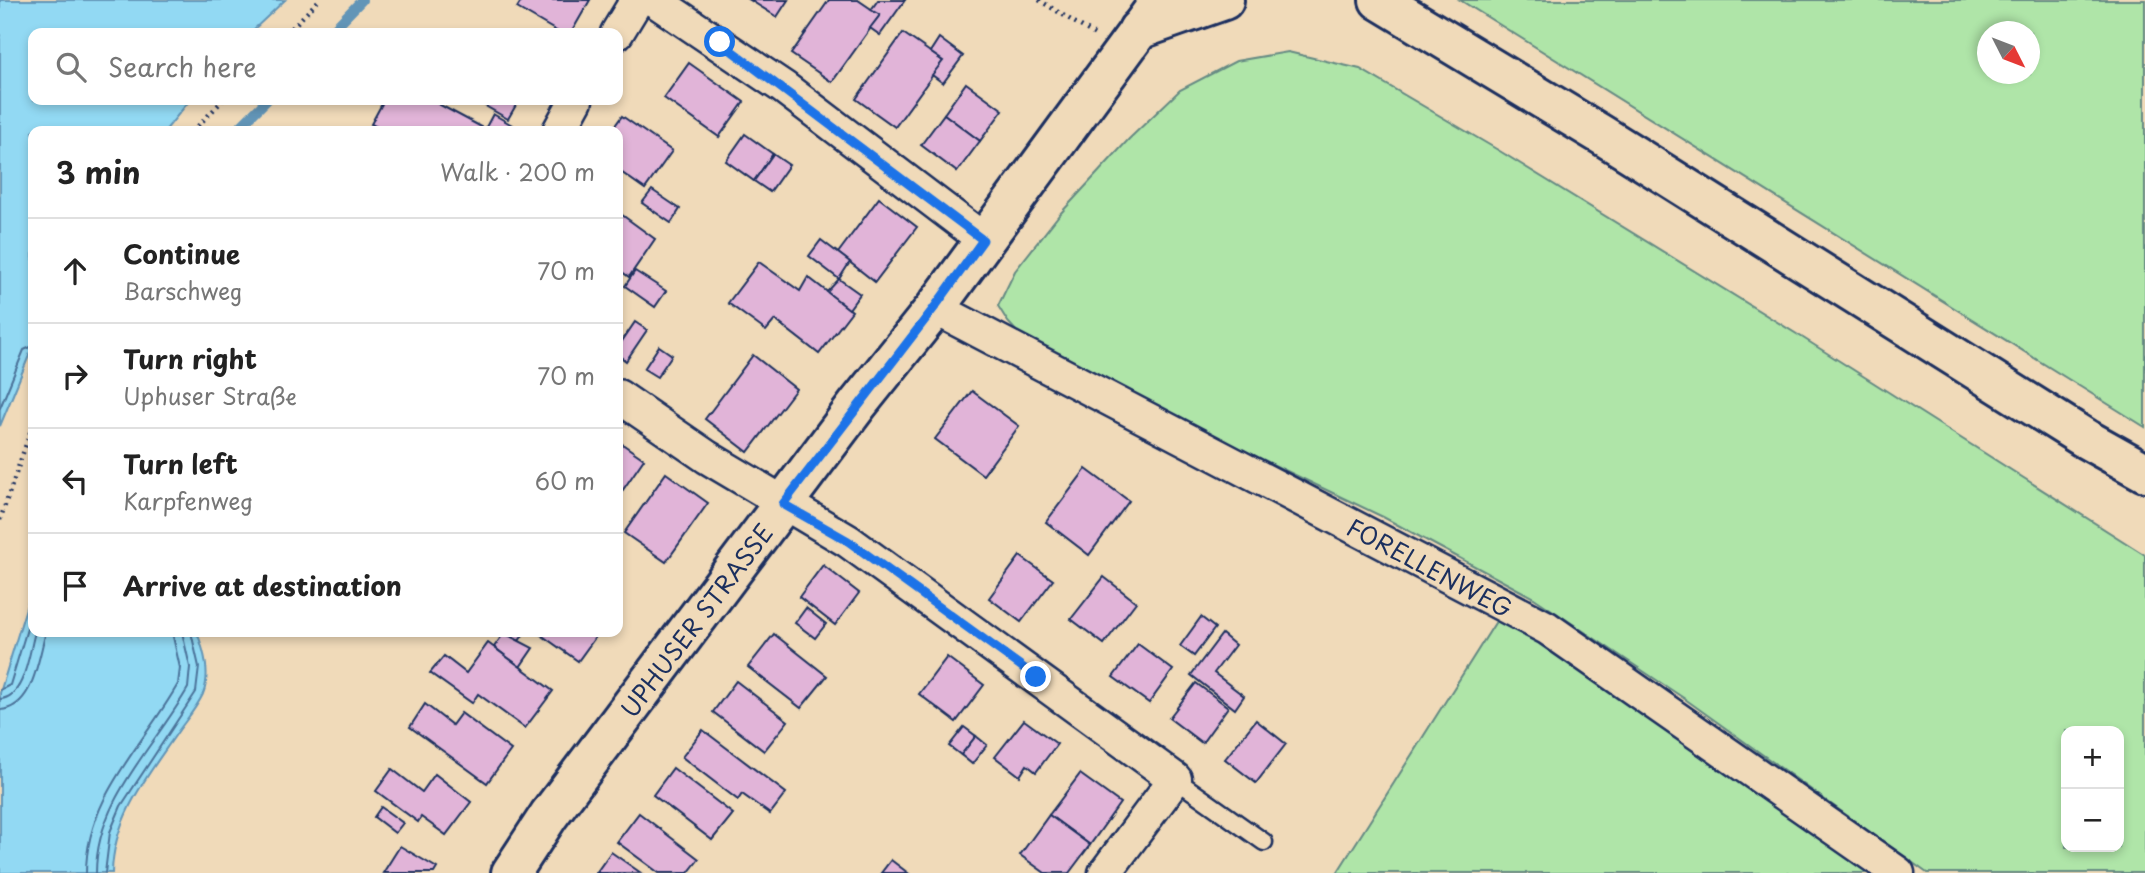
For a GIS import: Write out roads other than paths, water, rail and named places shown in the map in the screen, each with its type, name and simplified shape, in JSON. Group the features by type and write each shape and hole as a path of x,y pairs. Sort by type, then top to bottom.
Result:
{"main road":[{"name":"UPHUSER STRASSE","path":"511,873 549,815 934,308 1161,0"},
{"path":"1130,41 1224,0"},
{"path":"1380,0 1614,142 2086,439 2145,472"}],"street":[{"path":"620,28 637,0"},
{"path":"654,0 783,87 983,240"},
{"path":"562,126 573,105"},
{"name":"FORELLENWEG","path":"934,308 1548,628 1898,873"},
{"path":"623,399 783,504 848,541 1175,779 1105,873"}],"lane":[{"path":"1175,779 1264,842"}],"water":[{"path":"0,0 285,0 255,28 28,28 28,105 186,105 169,126 28,126 28,358 0,426"},
{"path":"28,601 28,637 199,637 206,663 203,694 135,797 119,833 112,873 0,873 0,693"}],"waterway":[{"path":"335,28 362,0"},
{"path":"241,126 262,105"}]}
